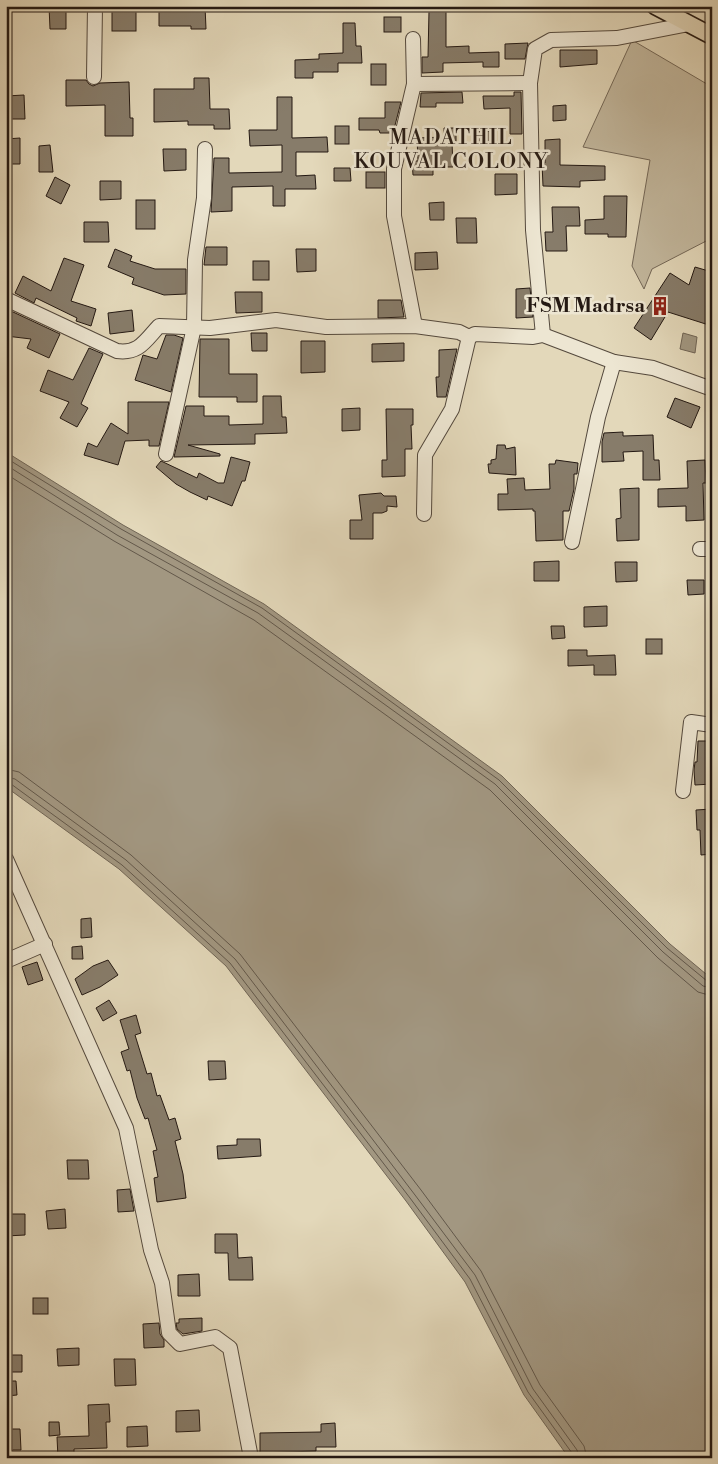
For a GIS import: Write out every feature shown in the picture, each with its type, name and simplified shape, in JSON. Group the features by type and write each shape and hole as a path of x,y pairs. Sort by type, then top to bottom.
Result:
{"main road":[{"path":"654,6 712,36"}],"street":[{"path":"94,77 95,6"},
{"path":"543,335 533,230 530,83 535,49 551,40 617,38 689,24"},
{"path":"413,39 414,84 394,169 394,216 415,326"},
{"path":"414,84 530,83"},
{"path":"166,454 194,328 195,260 204,198 205,149"},
{"path":"6,299 117,351 128,352 137,350 159,326 210,328 276,320 326,328 415,326 459,332 469,337"},
{"path":"469,337 475,334 533,337 543,335 614,362 654,368 712,389"},
{"path":"424,514 425,455 452,409 469,337"},
{"path":"572,542 598,417 614,362"},
{"path":"683,791 692,722 712,725"},
{"path":"6,859 126,1128 151,1250 162,1283 169,1333 180,1344 215,1337 230,1348 251,1458"},
{"path":"6,961 45,944"}],"shaded area":[{"path":"632,40 712,87 712,238 652,269 644,289 632,266 650,160 583,147"}],"water":[{"path":"683,333 697,337 695,353 680,349"},
{"path":"6,452 123,525 264,604 502,776 670,944 712,979 712,1458 569,1458 524,1395 465,1282 406,1201 226,966 119,869 6,787"}],"building":[{"path":"49,6 66,6 66,29 50,29"},
{"path":"159,6 205,6 206,29 191,29 191,26 159,26"},
{"path":"446,10 446,47 469,46 469,53 499,52 499,67 483,67 483,62 443,63 443,72 422,73 422,57 428,57 429,11"},
{"path":"112,11 136,11 136,31 112,31"},
{"path":"384,17 401,17 401,32 384,32"},
{"path":"343,23 355,23 356,46 361,46 362,63 338,63 338,72 313,72 313,78 295,78 295,60 319,59 319,54 343,53"},
{"path":"528,43 525,59 505,59 505,44"},
{"path":"560,50 597,50 597,64 560,67"},
{"path":"371,64 386,64 386,85 371,85"},
{"path":"194,78 209,78 210,109 229,109 230,129 214,129 214,125 188,125 188,121 154,122 154,89 194,89"},
{"path":"66,80 86,80 93,86 100,83 129,82 130,118 133,118 133,136 105,136 105,105 66,106"},
{"path":"462,92 463,103 436,103 436,107 420,107 421,93"},
{"path":"514,92 521,92 522,134 510,134 510,108 484,109 483,96 514,96"},
{"path":"24,95 25,119 6,119 6,96"},
{"path":"277,97 292,97 292,138 327,137 328,152 296,152 296,176 315,175 316,189 285,189 285,206 273,206 273,186 232,187 232,211 211,212 214,158 229,158 229,173 282,172 282,145 250,146 249,130 277,130"},
{"path":"385,102 401,102 393,133 380,133 379,130 359,130 359,118 385,118"},
{"path":"566,105 566,120 553,121 553,106"},
{"path":"335,126 349,126 349,144 335,144"},
{"path":"444,128 456,128 456,142 452,142 453,167 433,167 433,175 413,175 412,161 418,161 417,138 444,137"},
{"path":"477,131 491,131 492,143 478,144"},
{"path":"20,138 20,164 6,164 6,139"},
{"path":"560,139 560,165 605,166 605,180 580,181 580,187 543,186 542,163 545,163 545,140"},
{"path":"50,145 53,172 39,172 39,146"},
{"path":"163,149 186,149 186,170 164,171"},
{"path":"334,168 350,168 351,181 334,181"},
{"path":"366,172 385,172 385,188 366,188"},
{"path":"495,174 517,174 517,194 495,195"},
{"path":"55,177 70,185 61,204 46,196"},
{"path":"100,181 121,181 121,199 100,200"},
{"path":"604,196 627,196 626,237 608,237 608,234 585,234 585,220 604,219"},
{"path":"136,200 155,200 155,229 136,229"},
{"path":"444,202 444,220 430,220 429,203"},
{"path":"552,207 579,207 580,226 566,226 567,251 546,251 545,232 553,232"},
{"path":"456,218 476,218 477,243 457,243"},
{"path":"84,222 108,222 109,242 84,242"},
{"path":"206,247 227,247 227,265 204,265"},
{"path":"115,249 132,256 130,261 155,269 186,269 186,294 164,295 132,284 134,278 108,267"},
{"path":"296,249 316,249 316,271 297,272"},
{"path":"437,252 438,269 415,270 415,253"},
{"path":"64,258 84,265 71,301 96,309 91,326 76,321 77,318 36,298 34,303 15,293 23,276 51,291"},
{"path":"253,261 269,261 269,280 253,280"},
{"path":"695,267 712,272 712,326 668,312 651,340 634,328 670,273 689,285"},
{"path":"530,288 533,317 516,318 516,289"},
{"path":"235,292 262,292 262,312 236,313"},
{"path":"378,300 401,300 404,317 378,318"},
{"path":"132,310 134,331 110,334 108,313"},
{"path":"7,311 60,334 49,358 27,348 31,339 6,336"},
{"path":"251,333 267,333 267,351 252,351"},
{"path":"166,335 183,338 171,392 135,380 143,355 157,359"},
{"path":"200,339 229,339 229,374 257,374 257,402 237,402 237,397 199,397"},
{"path":"301,341 325,341 325,372 301,373"},
{"path":"404,343 404,361 372,362 372,344"},
{"path":"89,348 103,354 81,404 88,408 77,427 60,418 69,402 40,391 48,370 73,380"},
{"path":"457,349 446,397 437,397 436,377 439,377 439,350"},
{"path":"263,396 281,396 282,417 286,417 287,433 255,434 255,444 188,445 220,454 220,456 174,457 186,406 204,406 204,416 229,416 229,425 263,424"},
{"path":"675,398 700,407 691,428 667,417"},
{"path":"128,402 169,402 159,446 149,446 149,440 125,441 118,465 84,455 88,443 97,447 111,423 128,434"},
{"path":"360,408 360,430 342,431 342,409"},
{"path":"386,409 413,409 413,425 411,425 412,449 405,449 405,476 382,477 382,460 387,460"},
{"path":"623,432 623,436 653,435 654,460 659,460 660,480 643,480 643,451 623,452 624,461 602,462 604,433"},
{"path":"497,445 505,445 506,449 515,447 516,475 489,473 488,464 491,464 491,460 496,459"},
{"path":"231,457 250,462 245,481 242,481 232,506 208,496 207,500 190,492 176,484 156,467 161,461 197,478 199,473 218,483 224,483"},
{"path":"556,460 578,463 577,474 574,474 574,489 569,511 563,511 563,540 536,541 535,511 533,509 498,510 498,494 508,494 507,479 524,478 525,490 550,489 549,464 555,464"},
{"path":"705,460 706,483 703,483 704,520 686,521 686,506 658,507 658,489 688,488 687,461"},
{"path":"639,488 639,540 617,541 616,519 621,518 620,489"},
{"path":"381,493 384,496 396,496 397,507 387,506 387,511 373,513 373,539 350,539 350,520 362,520 359,495"},
{"path":"559,561 559,581 534,581 534,562"},
{"path":"615,562 637,562 637,581 616,582"},
{"path":"687,580 704,580 704,594 688,595"},
{"path":"607,606 607,626 584,627 584,607"},
{"path":"551,626 564,626 565,638 552,639"},
{"path":"646,639 662,639 662,654 646,654"},
{"path":"568,650 587,650 587,656 615,655 616,675 594,675 594,665 568,666"},
{"path":"698,741 712,741 712,784 695,785 694,770 695,762 697,762"},
{"path":"712,809 712,854 701,855 700,830 697,830 696,810"},
{"path":"91,918 92,937 81,938 81,919"},
{"path":"82,946 83,959 72,959 72,947"},
{"path":"108,960 118,975 100,987 82,995 75,979 93,966"},
{"path":"37,962 43,980 28,985 22,967"},
{"path":"109,1000 117,1013 103,1021 96,1008"},
{"path":"136,1015 141,1033 135,1035 147,1074 151,1073 157,1096 160,1095 169,1120 175,1118 181,1139 175,1141 183,1174 186,1198 157,1202 154,1178 158,1177 153,1151 157,1150 148,1118 145,1119 137,1098 130,1070 127,1071 121,1052 129,1049 120,1020"},
{"path":"208,1061 225,1061 226,1079 209,1080"},
{"path":"237,1139 260,1139 261,1156 218,1159 217,1146 237,1145"},
{"path":"67,1160 88,1160 89,1179 68,1179"},
{"path":"130,1189 134,1211 118,1212 117,1190"},
{"path":"65,1209 66,1228 48,1229 46,1211"},
{"path":"6,1214 25,1214 25,1235 6,1236"},
{"path":"215,1234 237,1234 238,1258 252,1257 253,1280 229,1280 228,1253 215,1253"},
{"path":"199,1274 200,1296 178,1296 178,1275"},
{"path":"33,1298 48,1298 48,1314 33,1314"},
{"path":"202,1318 202,1331 183,1334 177,1329 176,1323 179,1323 179,1319"},
{"path":"159,1323 164,1347 144,1348 143,1324"},
{"path":"79,1348 79,1365 58,1366 57,1349"},
{"path":"8,1355 22,1355 22,1372 9,1372"},
{"path":"114,1359 135,1359 136,1385 115,1386"},
{"path":"6,1381 16,1381 17,1395 6,1396"},
{"path":"109,1404 110,1422 106,1422 107,1448 74,1449 74,1458 58,1458 57,1437 89,1436 88,1405"},
{"path":"199,1410 200,1431 176,1432 176,1411"},
{"path":"49,1422 59,1422 60,1435 49,1436"},
{"path":"335,1423 336,1447 316,1447 316,1451 260,1453 260,1433 321,1432 321,1424"},
{"path":"147,1426 148,1446 127,1447 127,1427"},
{"path":"6,1429 20,1429 21,1450 6,1450"}],"place":[{"name":"FSM Madrsa","path":"660,306"}],"district":[{"name":"MADATHIL KOUVAL COLONY","path":"451,150"}]}
